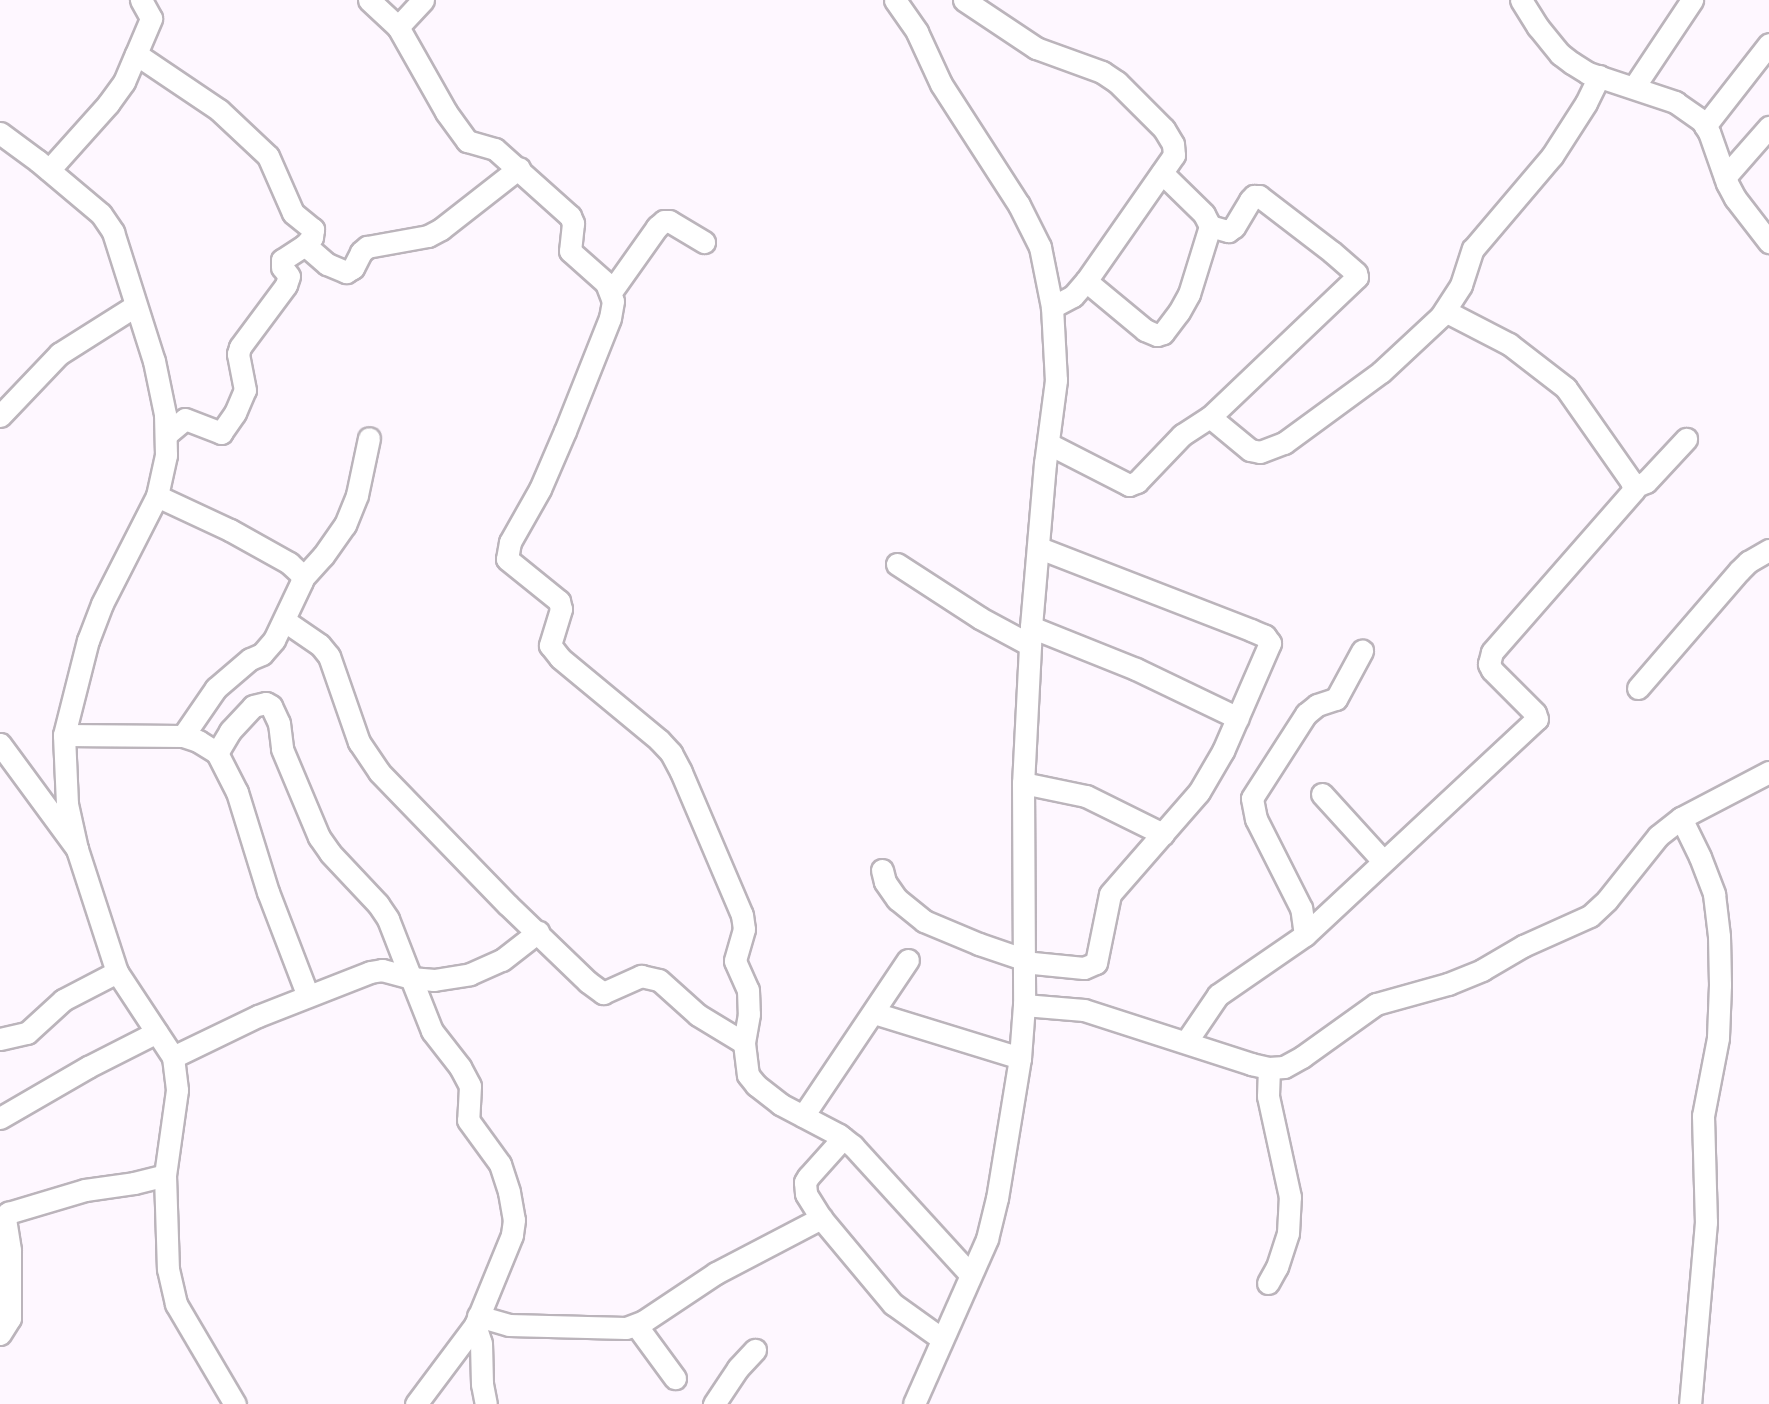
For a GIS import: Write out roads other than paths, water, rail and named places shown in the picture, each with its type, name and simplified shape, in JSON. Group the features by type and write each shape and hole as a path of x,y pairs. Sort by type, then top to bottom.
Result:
{"street":[{"path":"50,170 108,104 124,82 151,18 141,0"},
{"path":"369,0 398,27 464,139 495,149 519,168 570,216 573,223 570,251 606,283 612,292 613,300 609,318 565,432 540,489 510,542 507,559 559,601 561,609 550,645 560,658 659,740 671,753 681,772 742,915 744,929 735,961 748,990 744,1043 748,1075 756,1085 780,1104 843,1138 970,1274"},
{"path":"398,27 423,0"},
{"path":"895,0 917,32 941,84 1030,225 1040,247 1052,307 1056,380 1050,444 1045,463 1040,548 1030,636 1023,783 1024,1005 1020,1058 993,1219 914,1404"},
{"path":"964,0 1036,48 1102,72 1117,82 1164,129 1173,144 1174,155 1086,281 1073,296 1052,307"},
{"path":"1521,0 1538,27 1560,54 1588,73 1634,87 1685,108 1705,126 1735,198 1769,242"},
{"path":"1634,87 1692,0"},
{"path":"1705,126 1769,44"},
{"path":"136,54 219,110 268,156 293,213 314,229 312,237 305,245 282,260 282,267 289,276 286,285 240,347 238,354 244,396 223,431 212,432 184,419 167,435"},
{"path":"1210,417 1250,450 1270,449 1284,443 1368,383 1425,334 1445,311 1461,285 1473,249 1552,156 1586,103 1599,76"},
{"path":"1725,177 1769,127"},
{"path":"0,133 50,170 101,214 113,232 161,388 167,435 158,495 102,604 88,640 64,735 66,804 77,849 117,972 173,1057 177,1090 165,1175 168,1269 176,1304 226,1401"},
{"path":"305,245 327,264 346,272 353,268 361,252 367,247 428,236 441,229 519,168"},
{"path":"1086,281 1145,330 1157,335 1163,333 1189,294 1210,226 1204,214 1162,173"},
{"path":"1050,444 1129,485 1137,482 1182,435 1210,417 1357,277 1356,273 1332,252 1259,196 1254,196 1250,200 1234,228 1228,231 1210,226"},
{"path":"612,292 657,227 664,221 669,221 704,242"},
{"path":"0,416 59,354 135,306"},
{"path":"1445,311 1509,344 1566,388 1634,487"},
{"path":"183,736 216,688 250,659 262,654 285,621 302,579 323,556 345,525 357,495 369,438"},
{"path":"1186,1042 1218,994 1305,935 1537,719 1535,713 1492,670 1489,664 1492,652 1630,496 1634,487 1646,482 1686,439"},
{"path":"158,495 289,562 298,569 302,579"},
{"path":"882,870 885,882 897,899 924,921 970,941 1023,960 1084,968 1096,963 1110,894 1199,792 1238,718 1266,657 1269,640 1251,630 1040,548"},
{"path":"1638,688 1743,567 1769,550"},
{"path":"897,564 981,618 1136,669 1238,718"},
{"path":"285,621 320,645 329,656 359,742 379,772 508,905 598,991 609,992 635,978 648,977 658,981 698,1015 744,1043"},
{"path":"1305,935 1300,908 1256,819 1252,798 1306,714 1317,705 1332,702 1339,695 1362,651"},
{"path":"218,753 230,731 253,706 266,703 271,706 279,723 282,749 320,837 330,853 378,904 388,919 432,1031 460,1067 470,1086 468,1120 500,1164 509,1192 514,1220 512,1235 477,1320 416,1404"},
{"path":"64,735 183,736 198,741 218,753 237,792 268,892 308,996"},
{"path":"0,744 77,849"},
{"path":"1024,1005 1084,1011 1269,1068 1284,1067 1302,1057 1376,1004 1448,984 1482,970 1523,946 1590,916 1607,900 1659,836 1681,818 1769,772"},
{"path":"1023,783 1086,796 1163,834"},
{"path":"1322,794 1383,861"},
{"path":"1681,818 1700,857 1713,894 1719,936 1720,985 1718,1038 1703,1116 1706,1222 1690,1404"},
{"path":"173,1057 258,1016 370,972 382,970 411,978 434,980 470,974 502,960 538,932"},
{"path":"803,1116 908,960"},
{"path":"0,1039 27,1033 63,1000 117,972"},
{"path":"874,1013 1020,1058"},
{"path":"0,1118 88,1067 157,1032"},
{"path":"1269,1068 1268,1096 1290,1197 1288,1233 1269,1283"},
{"path":"843,1138 805,1182 806,1194 821,1218 901,1311 942,1339"},
{"path":"0,1334 10,1318 10,1250 5,1220 8,1212 85,1190 134,1183 165,1175"},
{"path":"477,1320 565,1329 617,1329 636,1325 716,1273 821,1218"},
{"path":"477,1320 481,1343 482,1384 486,1404"},
{"path":"636,1325 675,1378"},
{"path":"714,1404 738,1368 755,1350"}]}
